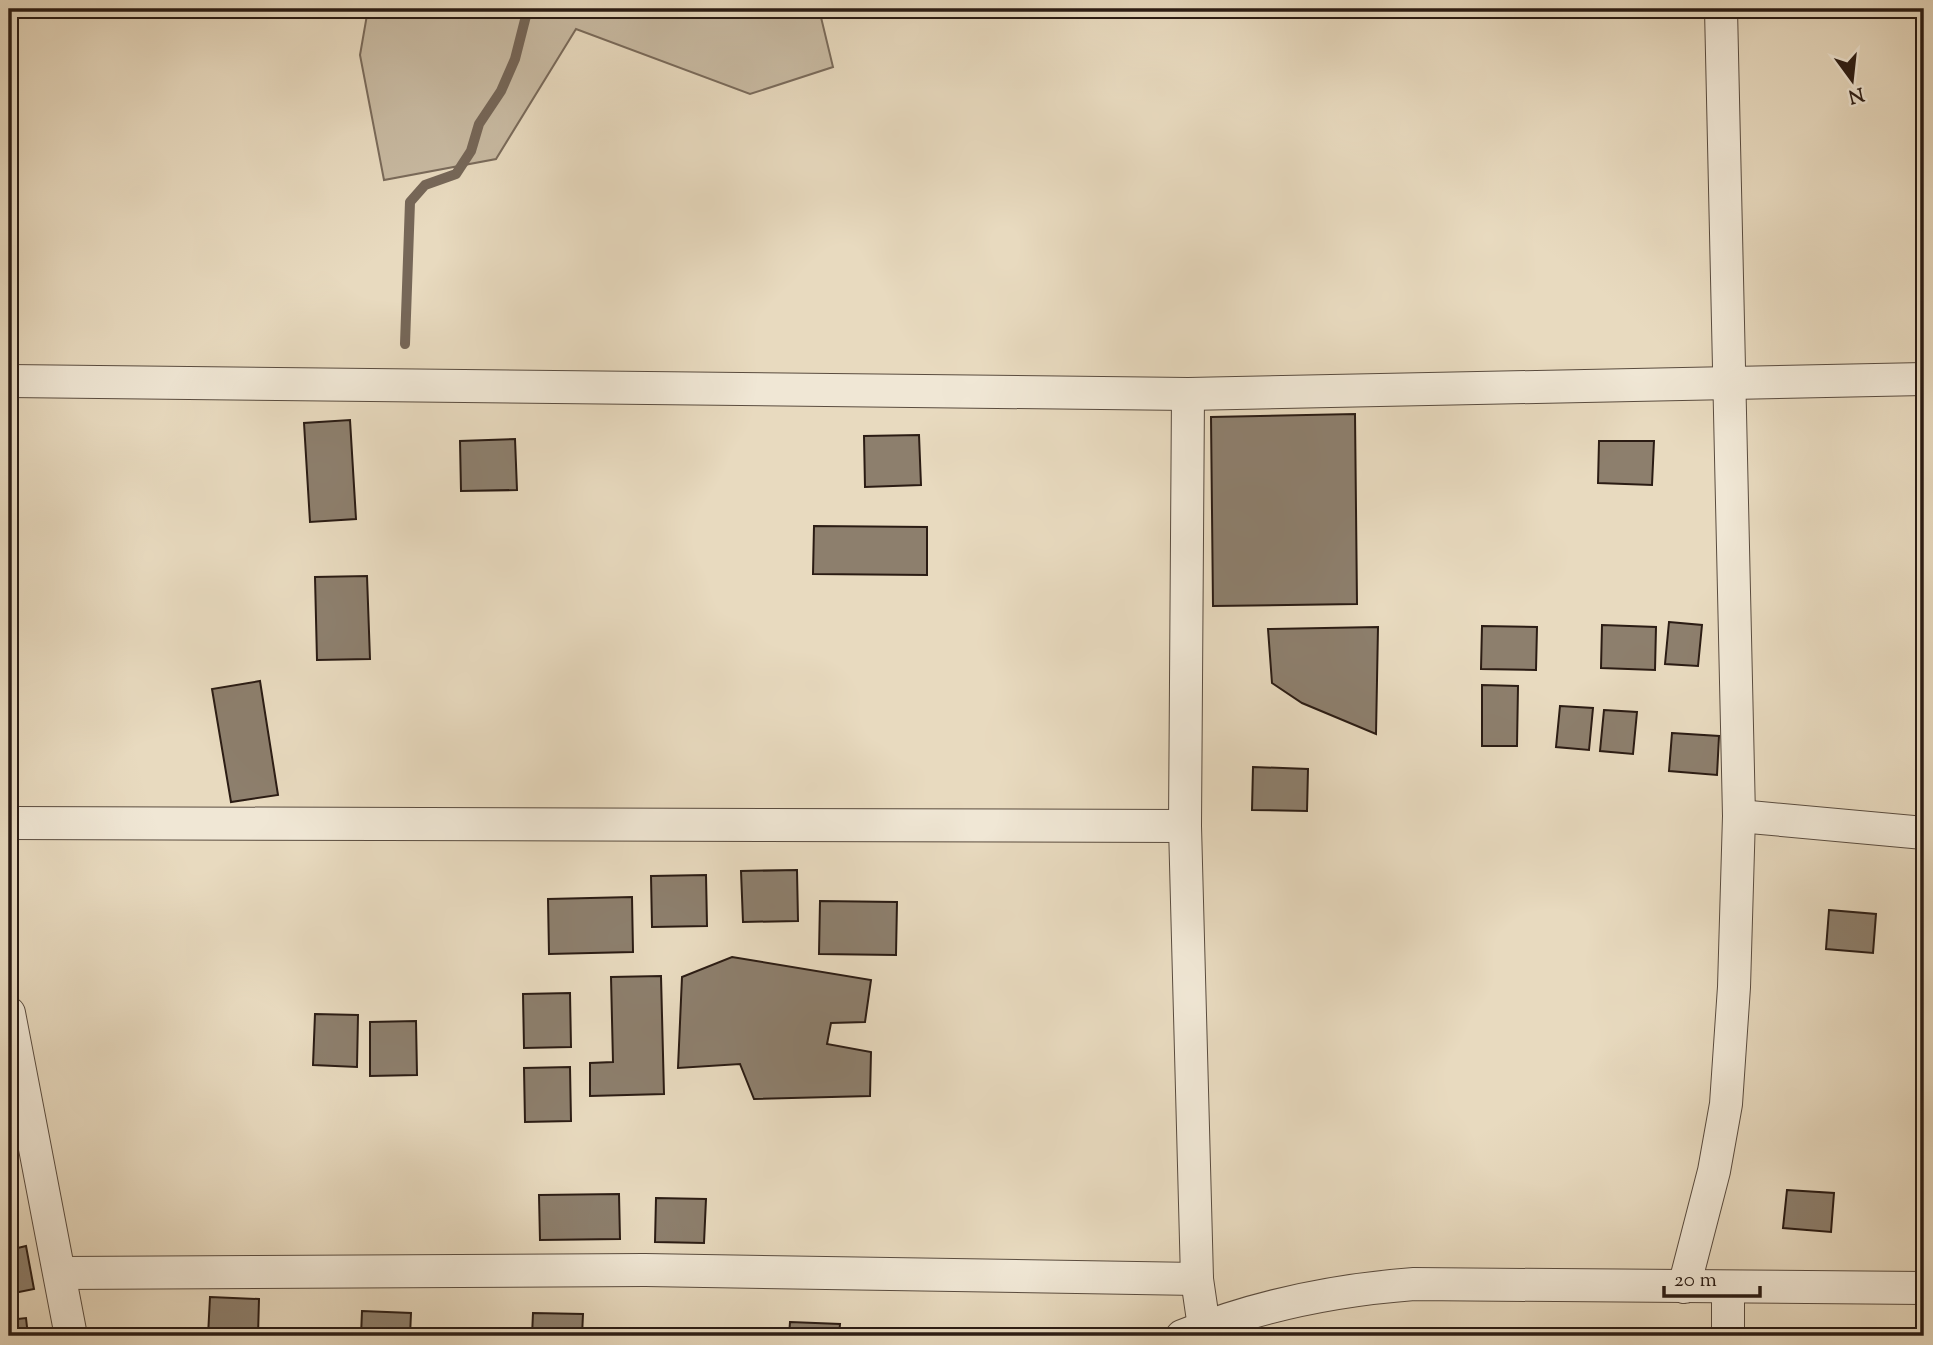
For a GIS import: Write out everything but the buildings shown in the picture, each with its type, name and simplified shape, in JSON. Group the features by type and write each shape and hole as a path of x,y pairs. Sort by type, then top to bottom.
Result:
{"street":[{"path":"1684,1287 1714,1171 1726,1104 1734,987 1738,816 1721,9"},
{"path":"9,381 1188,394 1924,379"},
{"path":"1188,394 1185,826 1197,1279 1195,1333 1279,1305 1385,1286 1443,1283 1924,1288"},
{"path":"1738,816 1924,833"},
{"path":"9,823 1185,826"},
{"path":"9,1013 71,1336"},
{"path":"60,1273 645,1270 1197,1279"},
{"path":"1728,1288 1728,1336"}],"shaded area":[{"path":"368,9 819,9 833,67 750,94 576,29 496,159 384,180 360,55"}],"waterway":[{"path":"405,344 410,202 425,185 456,174 471,151 479,124 501,91 515,59 527,12 533,9"}]}
